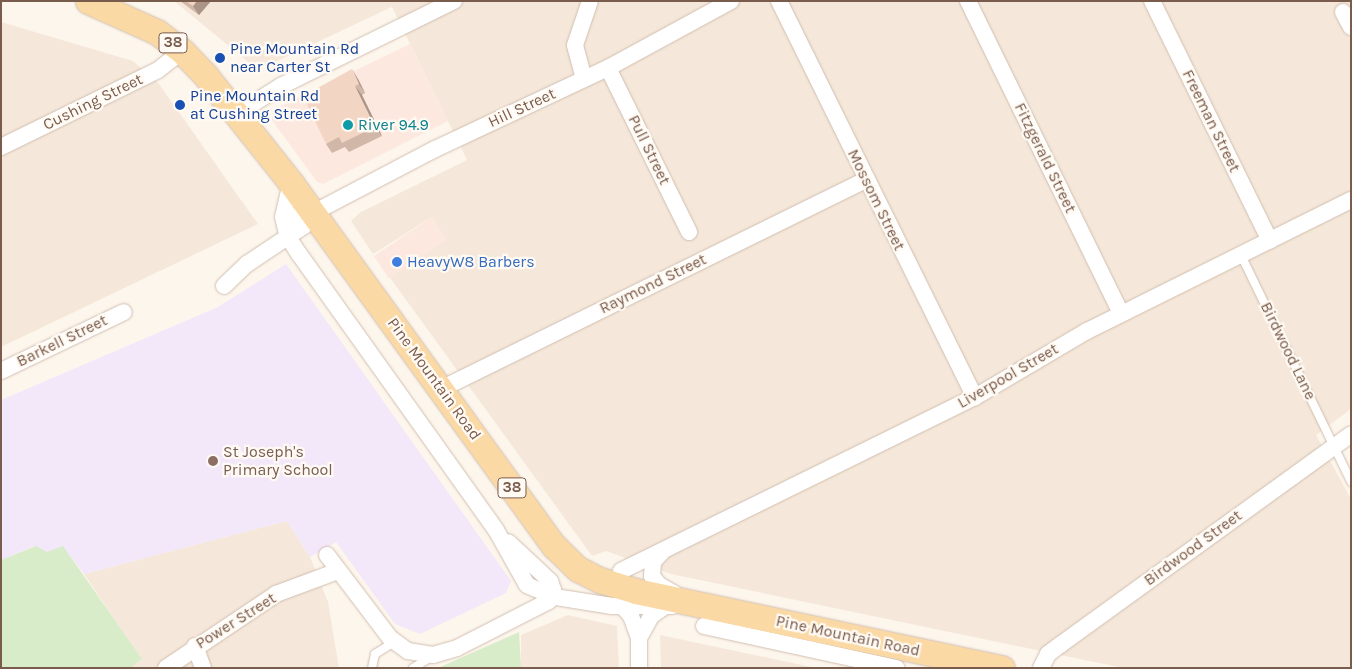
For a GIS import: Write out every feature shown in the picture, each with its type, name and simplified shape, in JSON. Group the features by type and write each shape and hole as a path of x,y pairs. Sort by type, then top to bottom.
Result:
{"main road":[{"name":"Pine Mountain Road","path":"88,1 143,24 182,51 238,113 292,183 554,546 578,569 600,580 699,615 1002,668"}],"street":[{"path":"238,113 281,86 454,1"},
{"path":"584,79 575,46 590,1"},
{"name":"Hill Street","path":"312,213 435,149 608,68 731,1"},
{"name":"Mossom Street","path":"779,1 975,397"},
{"name":"Fitzgerald Street","path":"968,1 1121,314"},
{"name":"Freeman Street","path":"1152,1 1270,241"},
{"path":"1344,12 1351,27"},
{"name":"Cushing Street","path":"1,147 158,70 182,51"},
{"name":"Pull Street","path":"608,68 689,232"},
{"name":"Raymond Street","path":"441,390 866,180"},
{"path":"292,183 283,217 288,235 496,530 525,581"},
{"name":"Liverpool Street","path":"620,570 975,397 1121,314 1351,200"},
{"path":"288,235 287,227 296,216 312,213"},
{"path":"224,286 247,264 288,235"},
{"name":"Barkell Street","path":"1,371 124,312"},
{"name":"Birdwood Street","path":"1040,668 1048,654 1351,434"},
{"path":"327,555 394,642 412,652 437,654 457,648 546,605 552,596 551,583 496,530"},
{"path":"516,618 526,602 525,581 529,562 554,546"},
{"path":"664,550 653,562 654,581 699,615"},
{"name":"Power Street","path":"166,668 195,646 276,594 338,571"},
{"name":"Pine Mountain Road","path":"525,581 552,596 623,607 664,607 896,668"},
{"path":"623,607 631,616 639,638 639,668"},
{"path":"639,638 650,616 664,607"},
{"path":"195,646 203,668"}],"lane":[{"name":"Birdwood Lane","path":"1241,255 1351,482"},
{"path":"372,668 375,654 394,642"},
{"path":"413,668 437,654"}],"shaded area":[{"path":"174,1 1351,1 1351,409 1316,435 1351,499 1351,668 1123,668 671,574 606,551 592,556 388,275 446,239 432,217 373,254 351,221 361,212 467,160 392,7 258,70"},
{"path":"1,22 133,61 159,84 258,224 1,347"},
{"path":"410,44 448,121 323,184 317,182 272,120 273,110"},
{"path":"432,217 447,239 389,279 374,256"},
{"name":"St Joseph's Primary School","path":"286,264 511,581 506,593 420,634 395,624 336,542 310,557 287,521 84,574 63,547 47,552 35,546 1,560 1,400 218,307"},
{"path":"287,521 310,557 328,602 339,668 130,668 141,659 84,574"},
{"path":"568,615 617,626 619,668 521,668 521,635"},
{"path":"660,635 816,668 661,668"}],"green space":[{"path":"36,546 47,552 63,546 142,659 130,668 1,668 1,560"},
{"path":"519,632 521,668 438,668"}],"building":[{"path":"186,1 197,1 193,6"},
{"name":"River 94.9","path":"352,69 359,84 355,86 375,127 342,143 339,137 326,144 303,96"}],"place":[{"name":"Pine Mountain Rd near Carter St","path":"220,58"},
{"name":"Pine Mountain Rd at Cushing Street","path":"180,105"},
{"name":"River 94.9","path":"348,125"},
{"name":"HeavyW8 Barbers","path":"397,262"},
{"name":"St Joseph's Primary School","path":"213,461"}]}
